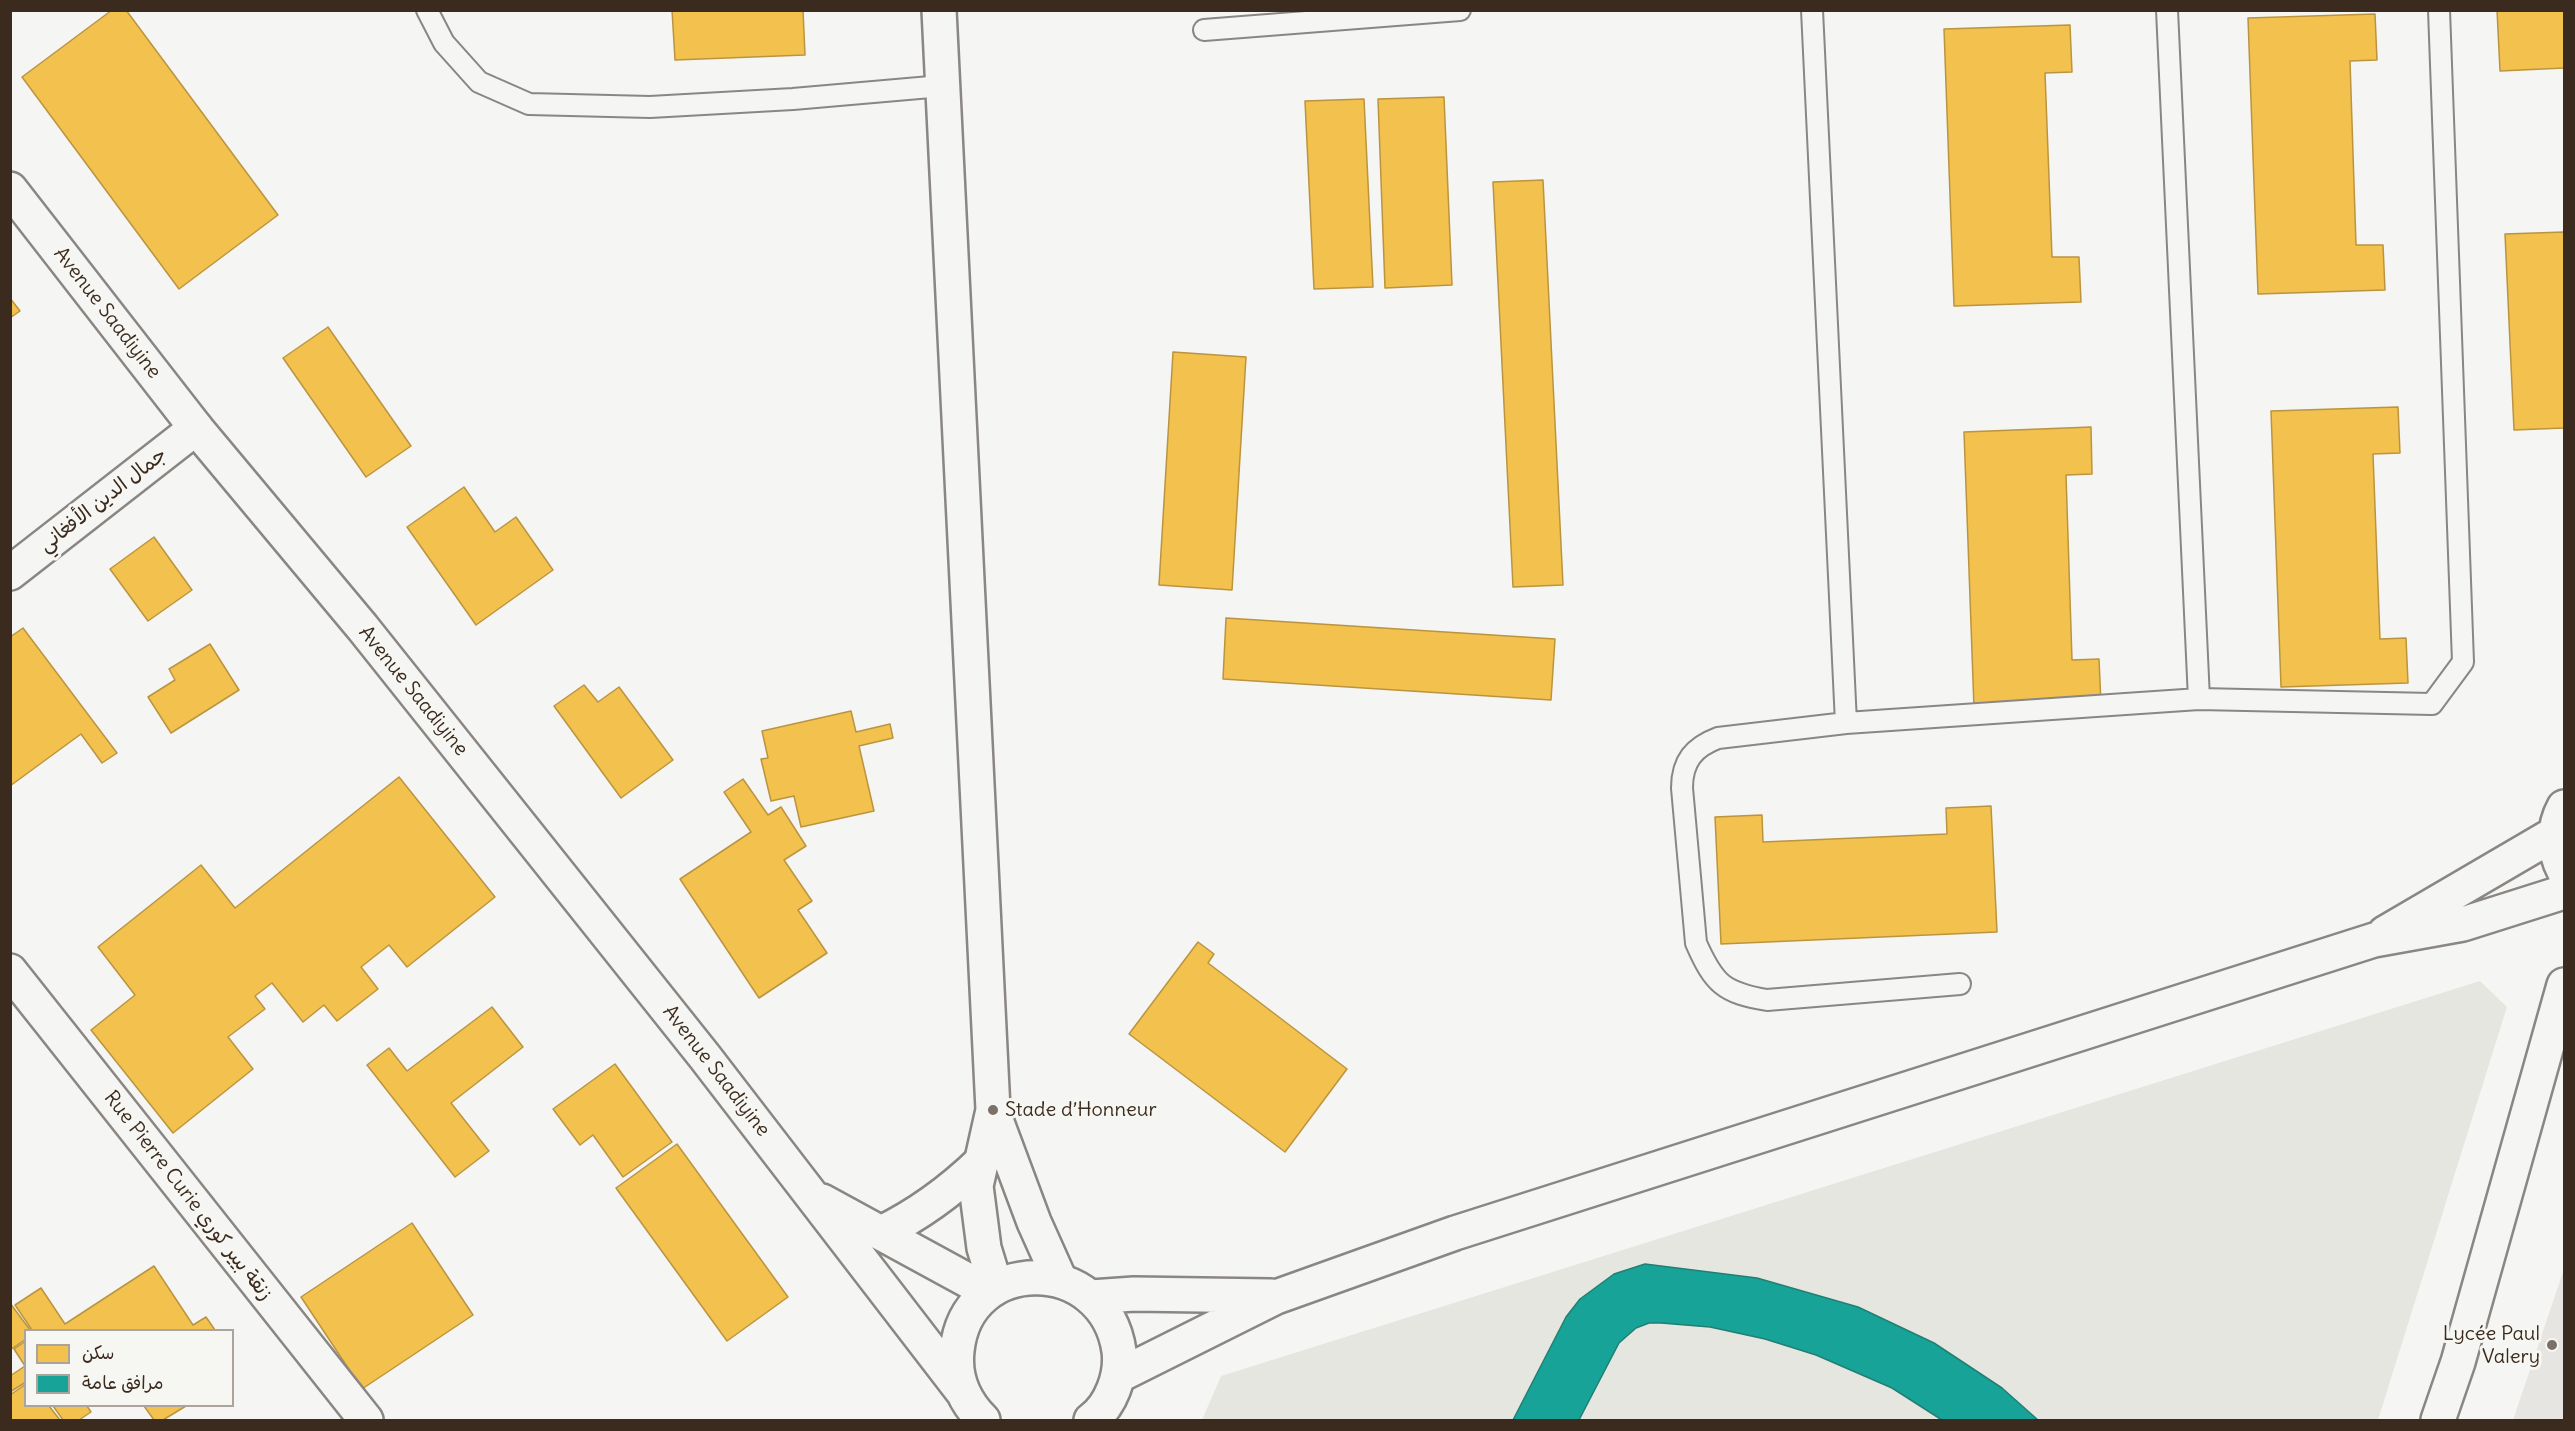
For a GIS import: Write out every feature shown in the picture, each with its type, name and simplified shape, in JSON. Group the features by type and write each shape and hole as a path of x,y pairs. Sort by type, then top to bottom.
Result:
{"main road":[{"path":"939,10 993,1110 976,1186 979,1218 993,1290"},
{"name":"Avenue Saadiyine","path":"10,189 196,428 363,628 812,1195 983,1420"},
{"name":"جمال الدين الأفغاني","path":"10,573 196,428"},
{"path":"2560,820 2556,848 2565,871"},
{"path":"2374,940 2560,820"},
{"path":"1118,1376 1276,1296 1455,1233 2374,940 2463,924 2565,892"},
{"name":"Rue Pierre Curie زنقة بيير كوري","path":"10,971 366,1420"},
{"path":"2438,1420 2458,1362 2565,985"},
{"path":"2536,1082 2565,1034"},
{"path":"993,1110 1034,1222 1060,1280"},
{"path":"881,1233 916,1215 954,1188 982,1161"},
{"name":"Avenue Saadiyine","path":"812,1195 993,1290"},
{"path":"962,1391 956,1364 958,1337 970,1312 993,1290 1017,1279 1039,1277 1060,1280 1091,1297 1106,1313 1115,1333 1119,1354 1118,1376 1110,1398 1091,1420"},
{"path":"1091,1297 1134,1294 1276,1296"}],"lane":[{"path":"427,10 444,43 480,82 529,104 650,107 942,86"},
{"path":"1204,30 1460,10"},
{"path":"1812,10 1846,723"},
{"path":"2167,10 2199,699"},
{"path":"1960,984 1767,1000 1736,995 1725,987 1704,961 1696,943 1682,788 1686,763 1704,743 1718,738 1846,723 2199,699 2432,704 2463,662 2439,10"}],"shaded area":[{"path":"2480,981 2507,1007 2378,1420 1202,1420 1221,1376"},
{"name":"Lycée Paul Valery","path":"2564,1269 2564,1420 2513,1420"}],"building: سكن":[{"path":"112,10 126,10 278,215 179,289 22,77"},
{"path":"672,10 803,10 805,55 675,60"},
{"path":"2497,10 2564,10 2564,68 2500,71"},
{"path":"2375,14 2377,60 2350,61 2356,245 2383,245 2385,290 2258,294 2248,18"},
{"path":"2070,25 2072,72 2045,73 2052,257 2079,257 2081,302 1954,306 1944,29"},
{"path":"1444,97 1452,285 1385,288 1378,99"},
{"path":"1364,99 1373,287 1314,289 1305,101"},
{"path":"1543,180 1563,585 1513,587 1493,182"},
{"path":"2564,232 2564,428 2514,430 2505,234"},
{"path":"10,298 20,311 10,318"},
{"path":"328,327 411,446 366,477 283,358"},
{"path":"1173,352 1246,357 1232,590 1159,585"},
{"path":"2398,407 2400,453 2373,454 2380,639 2406,638 2408,683 2281,687 2271,411"},
{"path":"2091,427 2092,474 2066,475 2072,660 2099,659 2101,704 1974,708 1964,432"},
{"path":"464,487 495,532 516,517 553,570 476,625 407,527"},
{"path":"154,537 192,590 148,621 110,569"},
{"path":"1226,618 1555,639 1551,700 1223,679"},
{"path":"23,628 117,753 102,763 81,734 10,786 10,637"},
{"path":"210,644 239,690 171,733 148,697 175,680 169,669"},
{"path":"584,685 598,702 619,687 673,760 621,798 554,706"},
{"path":"851,711 856,732 890,724 893,738 859,746 874,811 801,827 794,796 771,801 761,759 768,758 762,731"},
{"path":"399,777 495,897 407,967 389,945 361,967 378,989 337,1021 324,1005 303,1022 272,983 255,996 265,1009 228,1037 253,1069 173,1133 91,1030 135,995 98,947 201,865 235,908"},
{"path":"743,779 768,815 781,807 806,846 784,860 812,901 798,910 827,953 759,998 680,879 751,832 724,792"},
{"path":"1991,806 1997,932 1721,944 1715,817 1762,815 1763,842 1947,834 1946,808"},
{"path":"1198,942 1214,954 1208,963 1347,1069 1285,1152 1129,1034"},
{"path":"492,1007 523,1047 451,1103 489,1151 455,1177 367,1065 389,1048 407,1071"},
{"path":"615,1064 672,1142 623,1177 593,1135 580,1145 553,1109"},
{"path":"677,1144 788,1297 727,1341 616,1188"},
{"path":"412,1223 473,1315 362,1389 301,1297"},
{"path":"154,1266 193,1325 206,1317 214,1329 31,1329 15,1305 41,1288 65,1324"},
{"path":"10,1303 29,1329 24,1329 24,1340 10,1350"},
{"path":"24,1342 24,1364 14,1349"},
{"path":"24,1367 24,1383 10,1392 10,1376"},
{"path":"24,1385 24,1407 50,1407 60,1420 10,1420 10,1395"},
{"path":"54,1407 88,1407 91,1412 79,1420 63,1420"},
{"path":"145,1407 184,1407 163,1420 154,1420"}],"building: مرافق عامة":[{"path":"1645,1264 1757,1278 1858,1307 1934,1343 2002,1388 2038,1420 1942,1420 1892,1388 1816,1355 1765,1339 1710,1327 1649,1323 1636,1328 1619,1343 1579,1420 1513,1420 1566,1317 1580,1299 1614,1274"}],"place":[{"name":"Stade d’Honneur","path":"993,1110"},
{"name":"Lycée Paul Valery","path":"2552,1345"}]}
